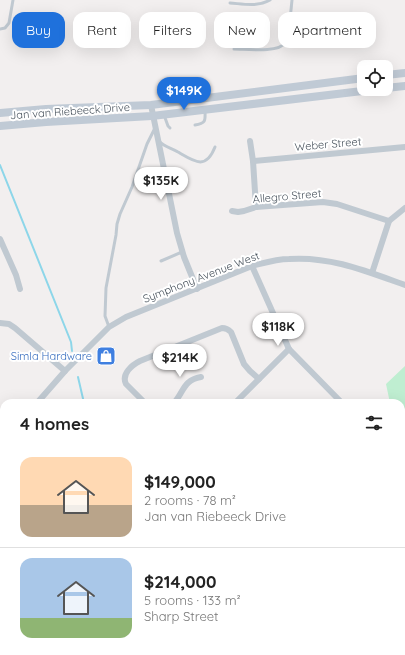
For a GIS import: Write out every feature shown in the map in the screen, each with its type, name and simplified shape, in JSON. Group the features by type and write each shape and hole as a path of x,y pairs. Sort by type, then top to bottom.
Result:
{"main road":[{"path":"393,74 405,73"},
{"name":"Jan van Riebeeck Drive","path":"0,113 46,109 151,105 357,79"},
{"path":"393,87 405,86"},
{"name":"Jan van Riebeeck Drive","path":"0,126 164,115 357,92"}],"street":[{"path":"151,105 152,116 177,233 182,252 197,289"},
{"path":"250,141 256,207"},
{"name":"Weber Street","path":"253,161 405,147"},
{"name":"Allegro Street","path":"232,211 244,211 256,207 330,202 390,221"},
{"path":"372,273 390,221 405,208"},
{"path":"0,239 16,275 20,289"},
{"name":"Symphony Avenue West","path":"40,399 65,371 108,327 126,317 252,266 271,261 288,259 308,259 334,262 372,273 405,285"},
{"path":"252,266 289,349 338,399"},
{"path":"0,323 9,324 16,328 65,371"},
{"path":"140,399 124,380 126,374 136,363 222,328 229,330 233,335 244,364 259,379"},
{"path":"239,399 289,349"},
{"path":"178,399 189,382 193,379 201,377"}],"lane":[{"path":"0,29 5,28 9,23 14,0"},
{"path":"230,3 257,5 270,0"},
{"path":"234,49 271,49 281,47 285,44 292,0"},
{"path":"195,125 204,122 205,110"},
{"path":"164,115 170,128"},
{"path":"108,327 105,316 106,288 117,224 147,144 155,128"},
{"path":"157,138 165,147 177,151 197,163 202,163 208,159 213,153 215,147"},
{"path":"161,261 182,252"}],"green space":[{"path":"405,366 405,399 389,399 386,384"}],"waterway":[{"path":"0,165 71,342 72,351"},
{"path":"78,377 83,399"}],"place":[{"name":"Simla Hardware","path":"106,356"}]}
